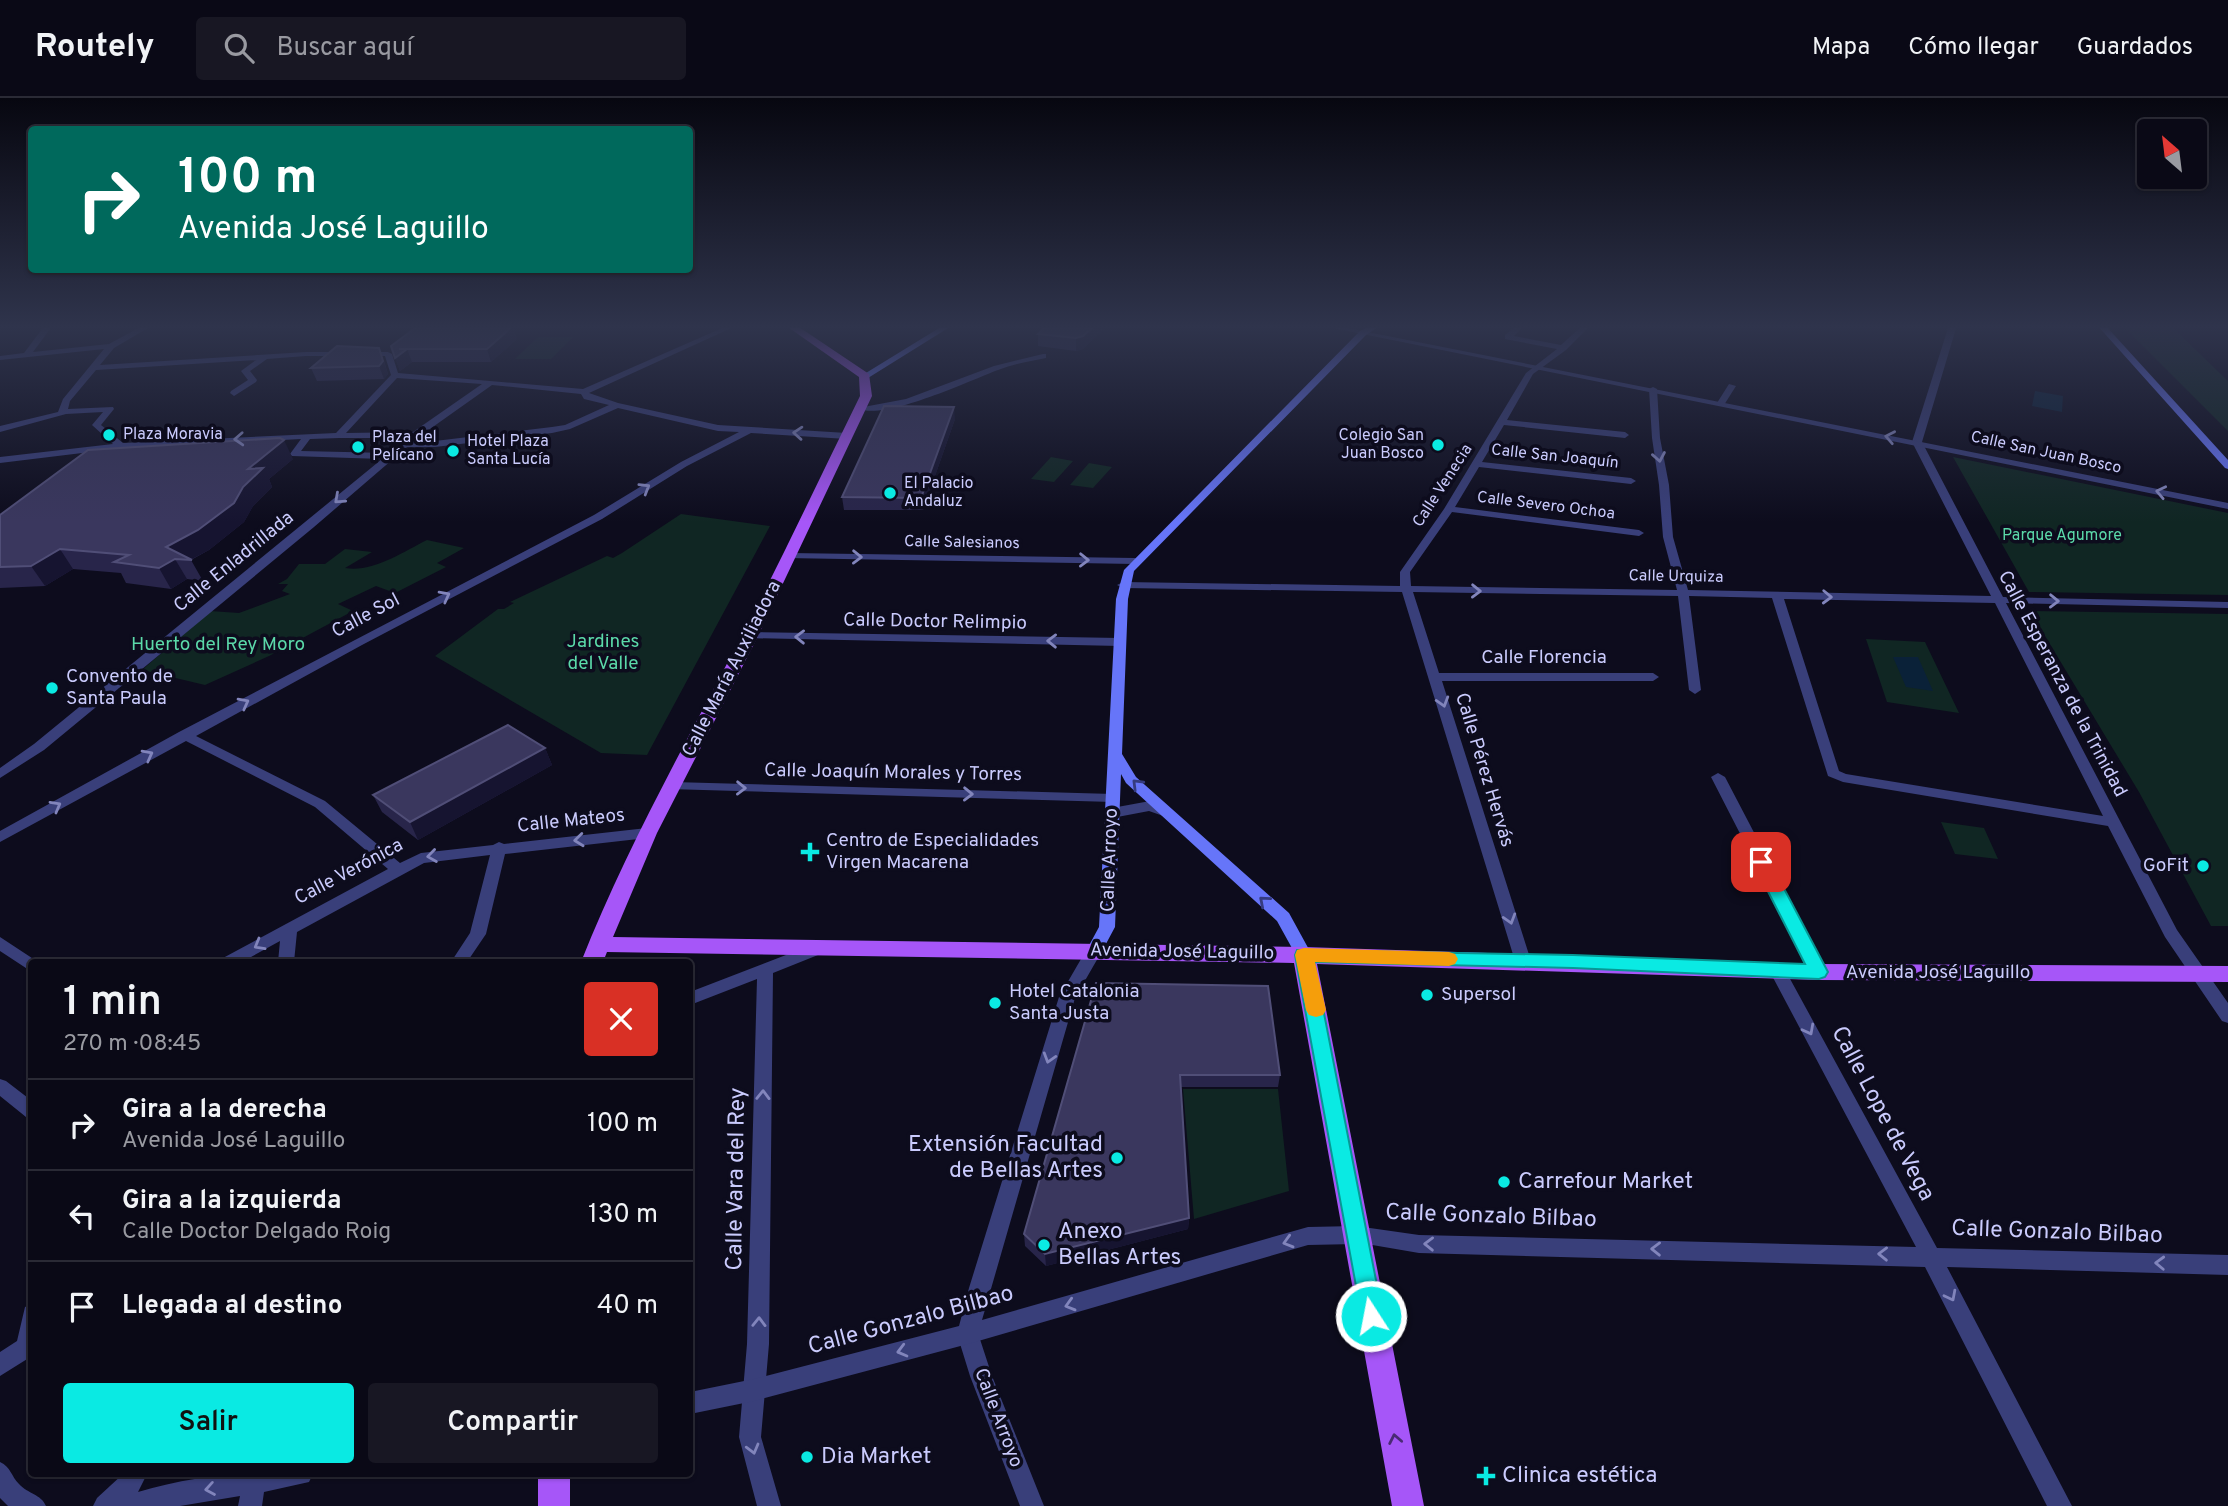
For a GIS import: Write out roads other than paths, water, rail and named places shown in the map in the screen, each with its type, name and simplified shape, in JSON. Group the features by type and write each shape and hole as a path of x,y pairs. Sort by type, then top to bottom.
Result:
{"main road":[{"name":"Calle María Auxiliadora","path":"593,959 647,833 750,636 862,408 868,391"},
{"name":"Calle Arroyo","path":"1094,951 1107,927 1124,585 1135,561 1305,391"},
{"path":"2160,391 2228,466"},
{"path":"1114,751 1132,780 1283,917 1290,925 1304,955 1408,1506"},
{"name":"Avenida José Laguillo","path":"599,940 606,944 624,946 1304,955 1819,972 2228,974"},
{"path":"554,1477 554,1506"}],"street":[{"path":"63,412 66,401 74,391"},
{"path":"234,393 237,391"},
{"path":"338,436 380,391"},
{"path":"307,436 295,454 392,456 415,435 478,391"},
{"path":"572,391 587,391"},
{"path":"862,408 885,408 938,391"},
{"name":"Calle Venecia","path":"1408,590 1404,579 1405,572 1449,509 1520,391"},
{"path":"1653,391 1668,539 1683,593 1695,690"},
{"name":"Calle San Juan Bosco","path":"1661,391 2228,506"},
{"path":"1721,403 1729,391"},
{"path":"1917,442 1933,391"},
{"path":"584,392 587,397 718,428 847,436"},
{"path":"405,444 435,444 552,430 617,405"},
{"path":"0,429 50,418 63,412 108,408 110,409 96,425 120,445"},
{"path":"1503,422 1625,435"},
{"name":"Calle Sol","path":"0,837 184,735 598,517 684,464 750,430"},
{"path":"0,460 66,449 120,445 307,436 415,435"},
{"name":"Calle Esperanza de la Trinidad","path":"1917,442 2171,933 2228,1016"},
{"path":"98,461 120,445"},
{"name":"Calle Enladrillada","path":"2,770 39,747 392,456"},
{"name":"Calle San Joaquín","path":"1475,464 1631,481"},
{"name":"Calle Severo Ochoa","path":"1449,509 1639,533"},
{"name":"Calle Salesianos","path":"789,556 1135,561"},
{"name":"Calle Urquiza","path":"1124,585 2228,604"},
{"name":"Calle Pérez Hervás","path":"1408,590 1523,961"},
{"path":"1777,595 1833,773 1843,778 2115,822"},
{"name":"Calle Doctor Relimpio","path":"750,636 1120,642"},
{"name":"Calle Florencia","path":"1436,677 1653,677"},
{"path":"184,735 320,804 397,869"},
{"path":"1718,777 1819,972"},
{"name":"Calle Joaquín Morales y Torres","path":"673,786 1150,806 1166,812"},
{"name":"Calle Mateos","path":"499,847 647,833"},
{"path":"461,959 478,934 499,847"},
{"name":"Calle Verónica","path":"234,959 421,858 499,847"},
{"path":"286,959 290,928"},
{"path":"0,943 28,963"},
{"path":"693,998 817,949"},
{"name":"Calle Arroyo","path":"1032,1506 981,1376 968,1334 978,1288 1067,997 1094,951"},
{"name":"Calle Vara del Rey","path":"765,969 758,1344 750,1437 769,1506"},
{"name":"Calle Lope de Vega","path":"1777,970 1930,1255 2060,1506"},
{"path":"0,1086 28,1109"},
{"name":"Calle Gonzalo Bilbao","path":"693,1402 754,1390 968,1334 1308,1236 1356,1234 1397,1243 1419,1244 1930,1255 2228,1265"},
{"path":"0,1365 28,1347"},
{"path":"0,1474 14,1498 34,1506"},
{"path":"105,1506 134,1477"},
{"path":"132,1506 163,1497 284,1477"},
{"path":"250,1506 254,1482"}],"water":[{"path":"2035,391 2063,396 2062,412 2032,406"},
{"path":"1893,657 1918,657 1933,691 1906,687"}],"place":[{"name":"Plaza Moravia","path":"109,435"},
{"name":"Colegio San Juan Bosco","path":"1438,445"},
{"name":"Plaza del Pelícano","path":"358,447"},
{"name":"Hotel Plaza Santa Lucía","path":"453,451"},
{"name":"El Palacio Andaluz","path":"890,493"},
{"name":"Convento de Santa Paula","path":"52,688"},
{"name":"Centro de Especialidades Virgen Macarena","path":"810,852"},
{"name":"GoFit","path":"2203,866"},
{"name":"Supersol","path":"1427,995"},
{"name":"Hotel Catalonia Santa Justa","path":"995,1003"},
{"name":"Extensión Facultad de Bellas Artes","path":"1117,1158"},
{"name":"Carrefour Market","path":"1504,1182"},
{"name":"Anexo Bellas Artes","path":"1044,1245"},
{"name":"Dia Market","path":"807,1457"},
{"name":"Clinica estética","path":"1486,1476"}],"park label":[{"name":"Parque Agumore","path":"2062,536"},
{"name":"Huerto del Rey Moro","path":"218,645"},
{"name":"Jardines del Valle","path":"603,653"}]}
